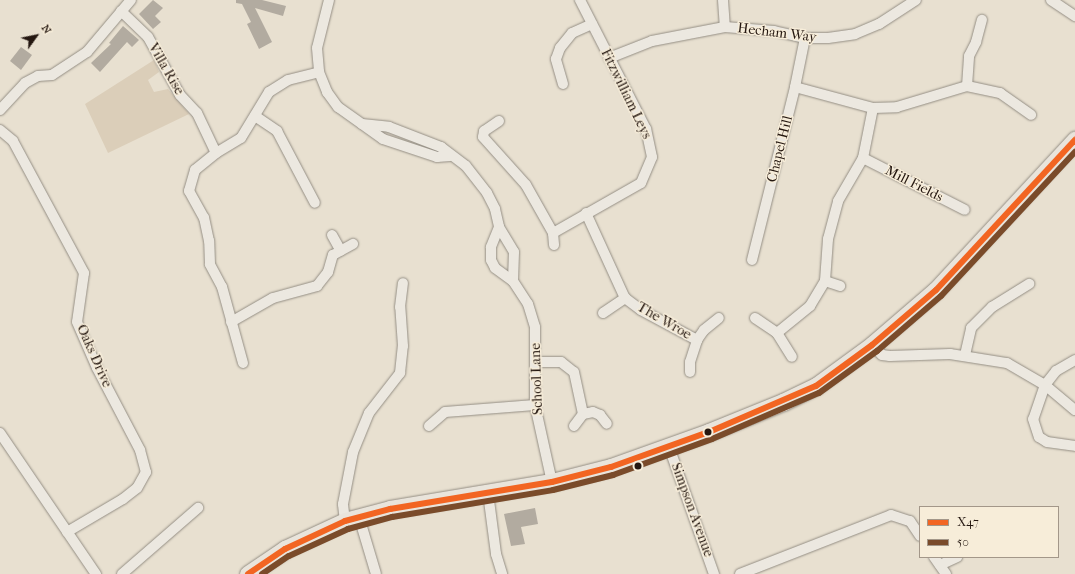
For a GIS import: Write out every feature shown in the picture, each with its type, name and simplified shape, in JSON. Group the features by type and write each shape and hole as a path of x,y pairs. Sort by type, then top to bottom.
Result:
{"main road":[{"path":"248,574 289,547 352,519 390,509 552,482 611,467 669,447 803,392 872,345 913,312 959,268 1075,140"}],"street":[{"path":"0,110 25,83 38,76 52,75 87,52 131,0"},
{"path":"330,0 317,48 319,72 327,92 338,108 362,124 389,126 441,147 450,156 466,166 487,193 495,208 499,227 514,252 513,281"},
{"name":"Fitzwilliam Leys","path":"553,233 641,183 652,157 646,129 580,0"},
{"name":"Hecham Way","path":"723,0 725,27"},
{"name":"Hecham Way","path":"609,58 652,41 725,27 781,32 805,38 828,38 855,34 879,24 916,0"},
{"path":"1051,0 1075,16"},
{"name":"Villa Rise","path":"121,11 148,37 180,95 197,113 216,153"},
{"path":"967,86 969,56 976,42 982,20"},
{"path":"563,84 556,59 560,48 572,33 592,24"},
{"name":"Chapel Hill","path":"752,260 795,87 805,38"},
{"path":"243,363 222,287 210,264 209,241 204,218 189,191 195,170 216,153 242,138 269,92 288,80 319,72"},
{"path":"795,87 874,108 897,107 967,86 1000,93 1031,115"},
{"path":"777,333 810,306 826,281 828,239 838,201 863,158 874,108"},
{"path":"255,116 277,131 315,203"},
{"path":"500,121 484,131 486,143 508,162 526,185 553,233 554,245"},
{"name":"Oaks Drive","path":"0,130 13,141 84,273 77,322 97,368 140,450 146,472 137,488 123,499 67,532"},
{"name":"Mill Fields","path":"863,158 965,210"},
{"name":"The Wroe","path":"586,213 625,298 641,310 697,340 704,330 719,318"},
{"path":"499,227 491,247 491,260 495,268 513,281"},
{"path":"332,235 341,251"},
{"path":"231,322 274,298 317,286 328,272 333,256 353,244"},
{"name":"School Lane","path":"513,281 528,304 535,327 537,362 535,405 552,482"},
{"path":"826,281 840,286"},
{"path":"376,574 352,519 343,504 353,452 369,413 400,372 403,346 400,307 403,283"},
{"path":"965,355 970,328 992,307 1029,284"},
{"name":"The Wroe","path":"603,313 625,298"},
{"path":"755,318 777,333 792,357"},
{"path":"690,372 690,362 697,340"},
{"path":"872,345 882,355 965,355 1007,362 1044,385 1075,410"},
{"path":"1075,360 1056,371 1044,385 1033,419 1039,437 1048,442 1075,446"},
{"path":"537,362 560,362 574,372 583,414"},
{"path":"429,426 445,412 535,405"},
{"path":"574,426 583,414 593,412 600,415 607,424"},
{"path":"0,433 96,574"},
{"name":"Simpson Avenue","path":"669,447 714,574"},
{"path":"488,493 496,554 502,574"},
{"path":"122,574 198,508"},
{"path":"740,574 891,515 910,521 919,534"},
{"path":"946,574 937,561 952,558"}],"shaded area":[{"path":"154,60 159,72 148,80 154,92 168,89 189,114 108,153 85,104"}],"building":[{"path":"153,0 163,8 155,16 161,22 153,29 139,14"},
{"path":"236,0 262,0 286,6 283,16 255,8 272,42 259,49 247,24 251,22 242,4 236,3"},
{"path":"123,26 139,40 132,47 127,42 100,72 91,63 111,44 109,43"},
{"path":"21,47 32,55 21,70 10,61"},
{"path":"535,508 538,524 521,527 525,544 511,546 504,514"}],"transit line":[{"name":"X47","path":"248,574 285,549 345,521 390,509 552,482 611,467 709,432 816,386 872,345 936,290 1075,140"},
{"name":"50","path":"262,574 289,556 348,529 392,517 553,490 613,475 712,439 819,393 877,351 941,296 1075,152"}]}
